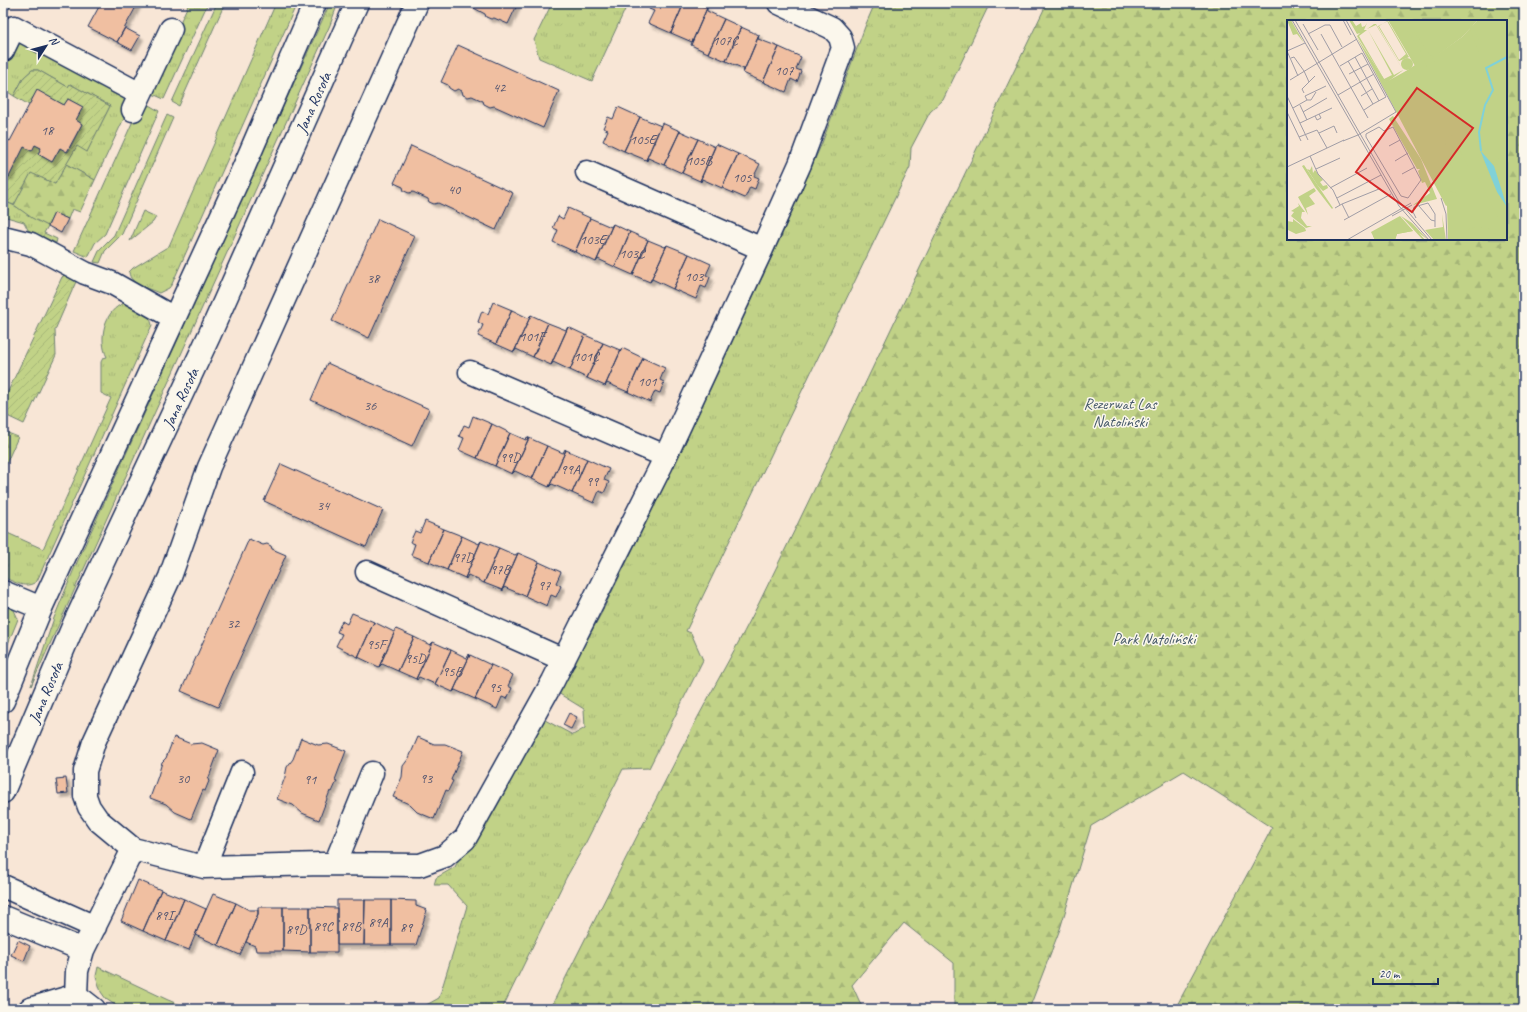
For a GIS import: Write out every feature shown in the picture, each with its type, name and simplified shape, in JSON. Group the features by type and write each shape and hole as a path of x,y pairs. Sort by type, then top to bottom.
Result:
{"street":[{"path":"3,701 41,608 243,169 315,3"},
{"name":"Jana Rosoła","path":"3,792 74,624 209,336 356,3"},
{"path":"417,3 209,467 170,577 94,742 85,771 85,796 89,807 98,820 133,849 204,866 335,864 420,865 445,856 465,839 564,660 665,456 800,164 843,48 840,37 832,28 779,3"},
{"path":"3,50 14,27 136,102 171,29"},
{"path":"587,172 762,249"},
{"path":"3,237 31,244 85,273 112,283 174,318"},
{"path":"470,372 665,456"},
{"path":"367,572 564,660"},
{"path":"3,592 41,608"},
{"path":"204,866 242,772"},
{"path":"335,864 372,773"},
{"path":"76,995 77,971 83,950 133,849"},
{"path":"3,886 95,927"},
{"path":"3,917 83,950"},
{"path":"30,1009 76,995"},
{"path":"76,995 94,1009"}],"green space":[{"path":"3,3 12,3 3,19"},
{"path":"189,3 208,3 164,99 148,92"},
{"path":"217,3 225,3 179,106 172,102"},
{"path":"276,3 297,3 172,284 169,288 159,293 140,286 133,280 129,272 169,246"},
{"path":"330,3 338,3 330,25 31,686 54,618 74,569"},
{"path":"552,3 628,3 592,81 539,58 534,40"},
{"path":"875,3 990,3 943,100 930,112 911,148 910,167 686,631 691,633 703,660 649,768 623,769 566,878 502,1009 419,1009 439,998 467,906 448,885 434,885 436,878 455,867 459,859 473,845 543,719 573,735 585,728 584,709 558,693 601,614 683,447 780,239 822,143"},
{"name":"Park Natoliński","path":"1047,3 1524,3 1524,1009 1175,1009 1272,828 1184,771 1091,826 1060,929 1029,1009 954,1009 954,963 904,923 852,985 863,1009 550,1009 698,717 759,603"},
{"path":"15,40 134,97 95,180 66,164 77,145 87,151 110,106 70,84 68,87 38,70 32,70 24,77 14,96 3,89 3,62"},
{"path":"32,70 38,70 68,87 70,84 110,106 87,152 77,146 55,184 31,173 14,205 3,201 3,174 9,177 24,147 31,151 35,145 41,148 38,154 52,162 60,148 68,152 82,124 76,120 82,107 68,99 64,105 37,91 29,105 14,96 24,77"},
{"path":"142,101 159,111 105,234 95,243 88,257 74,251"},
{"path":"167,115 173,118 122,234 105,251 100,263 94,262 100,249 114,235"},
{"path":"66,164 95,180 80,212 72,209 68,219 54,213 48,226 32,218 14,205 31,172 55,184"},
{"path":"3,201 20,209 48,226 44,233 57,239 56,243 28,230 24,222 3,216"},
{"path":"143,211 156,217 153,222 130,241"},
{"path":"68,271 78,277 55,330 56,355 24,424 3,414 3,402 62,277"},
{"path":"125,303 146,313 151,320 152,325 37,581 29,585 16,583 3,577 3,531 43,549 111,398 101,393 101,362 103,358 107,357 104,350 103,334 108,318 112,312 118,306"},
{"path":"3,431 18,437 3,471"},
{"path":"3,605 14,610 18,619 3,656"},
{"path":"98,967 190,1009 121,1009 106,999 101,992 96,976"}],"building":[{"path":"101,3 138,3 117,42 88,27"},
{"path":"474,3 518,3 508,24 494,18 491,19 486,17 485,14 472,7"},
{"path":"652,3 684,3 671,33 648,23 654,11 649,9"},
{"path":"684,3 696,3 707,8 692,42 671,33"},
{"path":"707,8 707,11 724,19 708,53 691,45"},
{"path":"724,19 741,27 726,61 708,53"},
{"path":"741,27 759,35 743,73 744,69 726,61"},
{"path":"125,28 140,36 132,50 117,42"},
{"path":"759,35 758,39 779,47 763,82 743,73"},
{"path":"458,45 559,91 543,128 494,106 490,107 484,104 483,101 472,96 468,97 463,95 462,91 458,89 454,91 449,88 448,85 441,82"},
{"path":"779,47 801,57 796,69 801,71 797,82 791,79 786,92 763,82"},
{"path":"37,90 64,105 68,99 83,107 76,120 82,124 67,152 60,148 52,162 38,154 41,148 35,145 32,151 24,147 9,177 3,174 3,137 10,141"},
{"path":"618,107 640,117 624,151 603,141 608,130 603,128 608,117 613,119"},
{"path":"640,117 661,126 646,160 624,151"},
{"path":"662,123 680,131 664,165 648,158 647,161 646,160"},
{"path":"680,131 698,139 682,173 664,165"},
{"path":"698,139 715,147 700,181 682,173"},
{"path":"716,144 738,154 722,188 702,179 701,182 700,181"},
{"path":"411,146 513,193 496,230 438,203 434,204 429,202 428,199 413,192 409,193 404,191 403,187 394,183"},
{"path":"738,154 760,164 754,176 759,178 755,189 750,187 745,198 722,188"},
{"path":"568,208 590,218 575,252 553,242 558,230 553,228 558,216 563,219"},
{"path":"54,213 68,219 61,233 48,226"},
{"path":"590,218 611,227 613,224 596,262 575,252"},
{"path":"378,219 415,236 369,338 332,321"},
{"path":"613,224 630,232 615,267 598,259 596,262"},
{"path":"630,232 648,240 633,275 615,267"},
{"path":"648,240 665,247 667,245 650,282 633,275"},
{"path":"667,245 689,254 673,289 652,279 650,282"},
{"path":"689,254 711,264 706,275 710,277 706,288 701,286 696,299 673,289"},
{"path":"493,302 512,310 496,344 478,336 483,325 478,322 482,311 488,314"},
{"path":"512,310 528,318 531,315 514,352 496,344"},
{"path":"531,315 548,323 533,357 516,349 514,352"},
{"path":"548,323 566,330 568,327 551,365 533,357"},
{"path":"568,327 585,335 570,370 553,362 551,365"},
{"path":"585,335 603,343 587,378 570,370"},
{"path":"603,343 620,350 622,348 605,386 587,378"},
{"path":"622,348 643,358 628,392 607,383 605,386"},
{"path":"643,358 665,368 660,380 664,382 660,393 655,391 650,402 628,392"},
{"path":"327,363 429,409 412,446 311,400"},
{"path":"473,416 492,424 477,458 459,450 464,438 459,436 464,425 469,427"},
{"path":"492,424 510,433 495,466 477,458"},
{"path":"510,433 526,440 527,437 529,438 512,474 495,466"},
{"path":"529,438 547,446 532,479 515,471 512,474"},
{"path":"547,446 563,453 565,449 566,450 549,487 532,479"},
{"path":"566,450 587,459 572,493 552,484 549,487"},
{"path":"587,459 609,469 604,480 609,482 604,493 599,491 594,503 572,493"},
{"path":"281,464 383,510 366,547 264,501"},
{"path":"425,521 444,529 429,562 411,555 415,544 410,542 415,531 420,533"},
{"path":"444,529 462,536 447,570 429,562"},
{"path":"462,536 479,544 481,541 465,578 447,570"},
{"path":"249,539 263,545 267,544 271,546 272,549 286,555 218,707 181,691"},
{"path":"481,541 499,548 484,583 468,575 466,579 465,578"},
{"path":"499,548 515,555 518,553 502,590 484,583"},
{"path":"518,553 539,562 525,596 504,587 503,591 502,590"},
{"path":"539,562 561,572 556,583 561,586 556,597 551,595 547,606 525,596"},
{"path":"352,613 374,622 358,657 336,646 342,634 337,632 342,621 347,624"},
{"path":"374,622 394,632 396,629 379,667 358,657"},
{"path":"396,629 414,637 398,671 382,664 379,667"},
{"path":"414,637 430,645 433,642 416,679 398,671"},
{"path":"433,642 451,650 435,684 419,677 417,680 416,679"},
{"path":"451,650 467,658 469,654 470,655 453,692 435,684"},
{"path":"470,655 491,665 475,699 455,690 453,692"},
{"path":"491,665 513,675 508,686 512,688 507,699 502,697 497,709 475,699"},
{"path":"569,713 577,717 571,729 563,725"},
{"path":"174,737 191,744 202,743 219,750 205,791 203,790 191,819 175,812 166,804 150,798 162,762 166,758"},
{"path":"418,737 434,744 445,744 463,751 451,780 453,781 448,791 446,790 434,819 417,812 409,804 393,797 402,777 403,766 409,758"},
{"path":"301,738 318,745 328,744 346,751 335,780 337,781 332,792 330,791 319,820 302,813 293,805 277,799 287,767 293,759"},
{"path":"66,778 68,793 58,794 56,779"},
{"path":"138,880 161,890 143,931 121,921"},
{"path":"161,890 184,899 166,941 143,931"},
{"path":"213,894 236,903 218,945 195,935"},
{"path":"184,899 206,909 189,950 166,941"},
{"path":"337,900 365,900 364,945 337,945"},
{"path":"365,900 391,900 391,945 364,945"},
{"path":"391,900 416,901 416,906 427,910 416,945 391,945"},
{"path":"236,903 249,910 258,910 258,914 240,955 218,945"},
{"path":"258,907 283,907 283,951 256,951 255,946 246,942 258,914"},
{"path":"283,907 310,907 310,952 283,951"},
{"path":"310,907 337,908 337,952 310,952"},
{"path":"18,940 30,946 24,961 11,955"}],"park label":[{"name":"Rezerwat Las Natoliński","path":"1120,412"}]}
